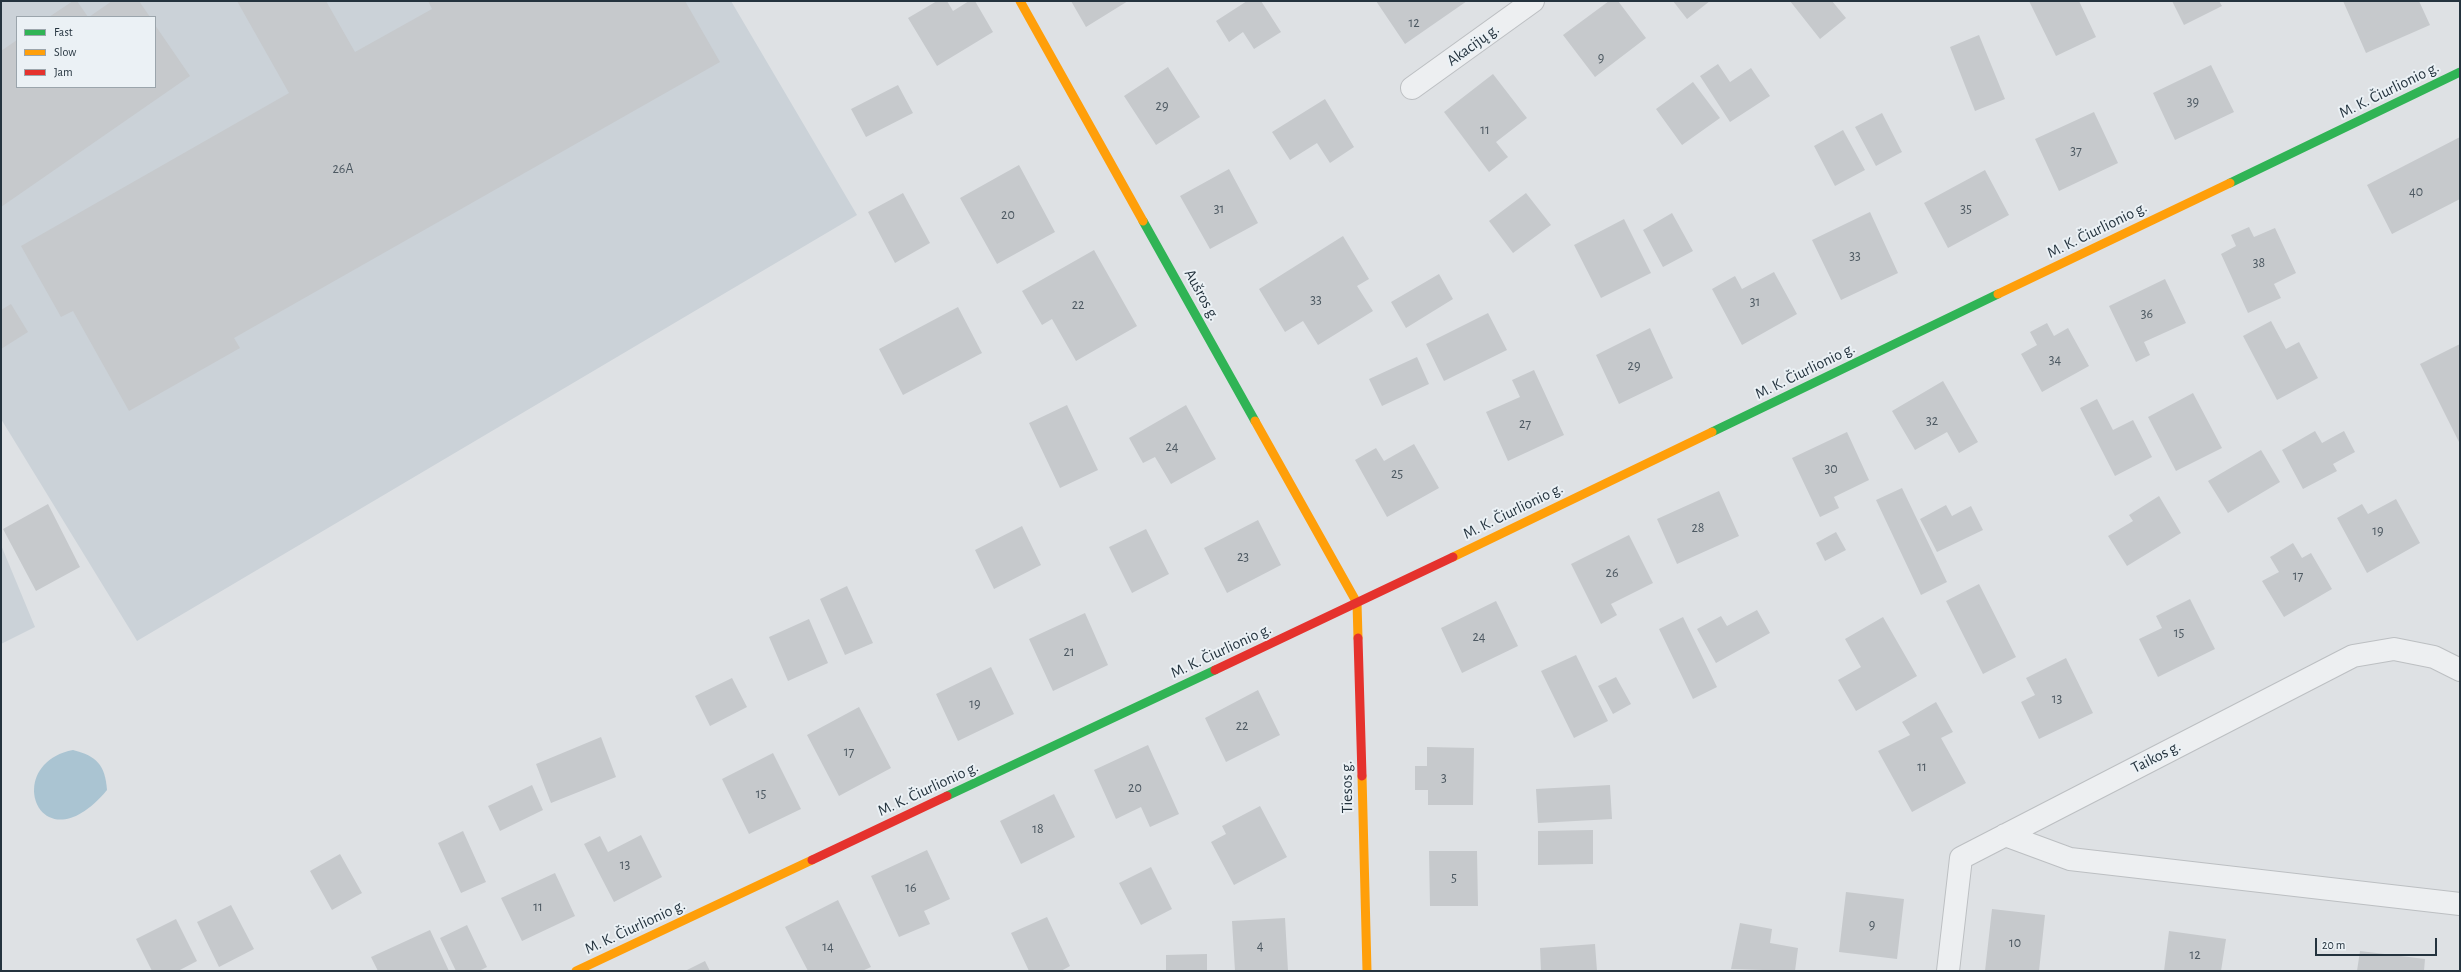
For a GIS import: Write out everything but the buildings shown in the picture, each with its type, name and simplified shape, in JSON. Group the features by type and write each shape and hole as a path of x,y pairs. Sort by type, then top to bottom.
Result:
{"street":[{"name":"Aušros g.","path":"1020,1 1357,603"},
{"name":"Akacijų g.","path":"1412,88 1534,1"},
{"name":"M. K. Čiurlionio g.","path":"576,971 1357,603 2460,72"},
{"name":"Tiesos g.","path":"1357,603 1366,971"},
{"name":"Taikos g.","path":"1948,971 1961,858 2352,656 2394,649 2434,656 2460,670"},
{"path":"2005,835 2070,859 2460,904"}],"shaded area":[{"path":"1,1 731,1 857,215 137,641 1,419"},
{"path":"1,545 35,627 1,644"}],"water":[{"path":"73,750 88,755 98,763 104,774 107,790 83,812 63,819 48,816 38,805 34,790 38,773 51,759"}],"traffic: fast":[{"path":"2230,183 2460,72"},
{"path":"1143,221 1255,421"},
{"path":"1712,432 1998,294"},
{"path":"947,796 1215,670"}],"traffic: slow":[{"path":"1020,1 1143,221"},
{"path":"1998,294 2230,183"},
{"path":"1255,421 1357,603 1358,638"},
{"path":"1453,557 1712,432"},
{"path":"1362,776 1367,971"},
{"path":"576,971 812,860"}],"traffic: jam":[{"path":"1215,670 1453,557"},
{"path":"1358,638 1362,776"},
{"path":"812,860 947,796"}]}
